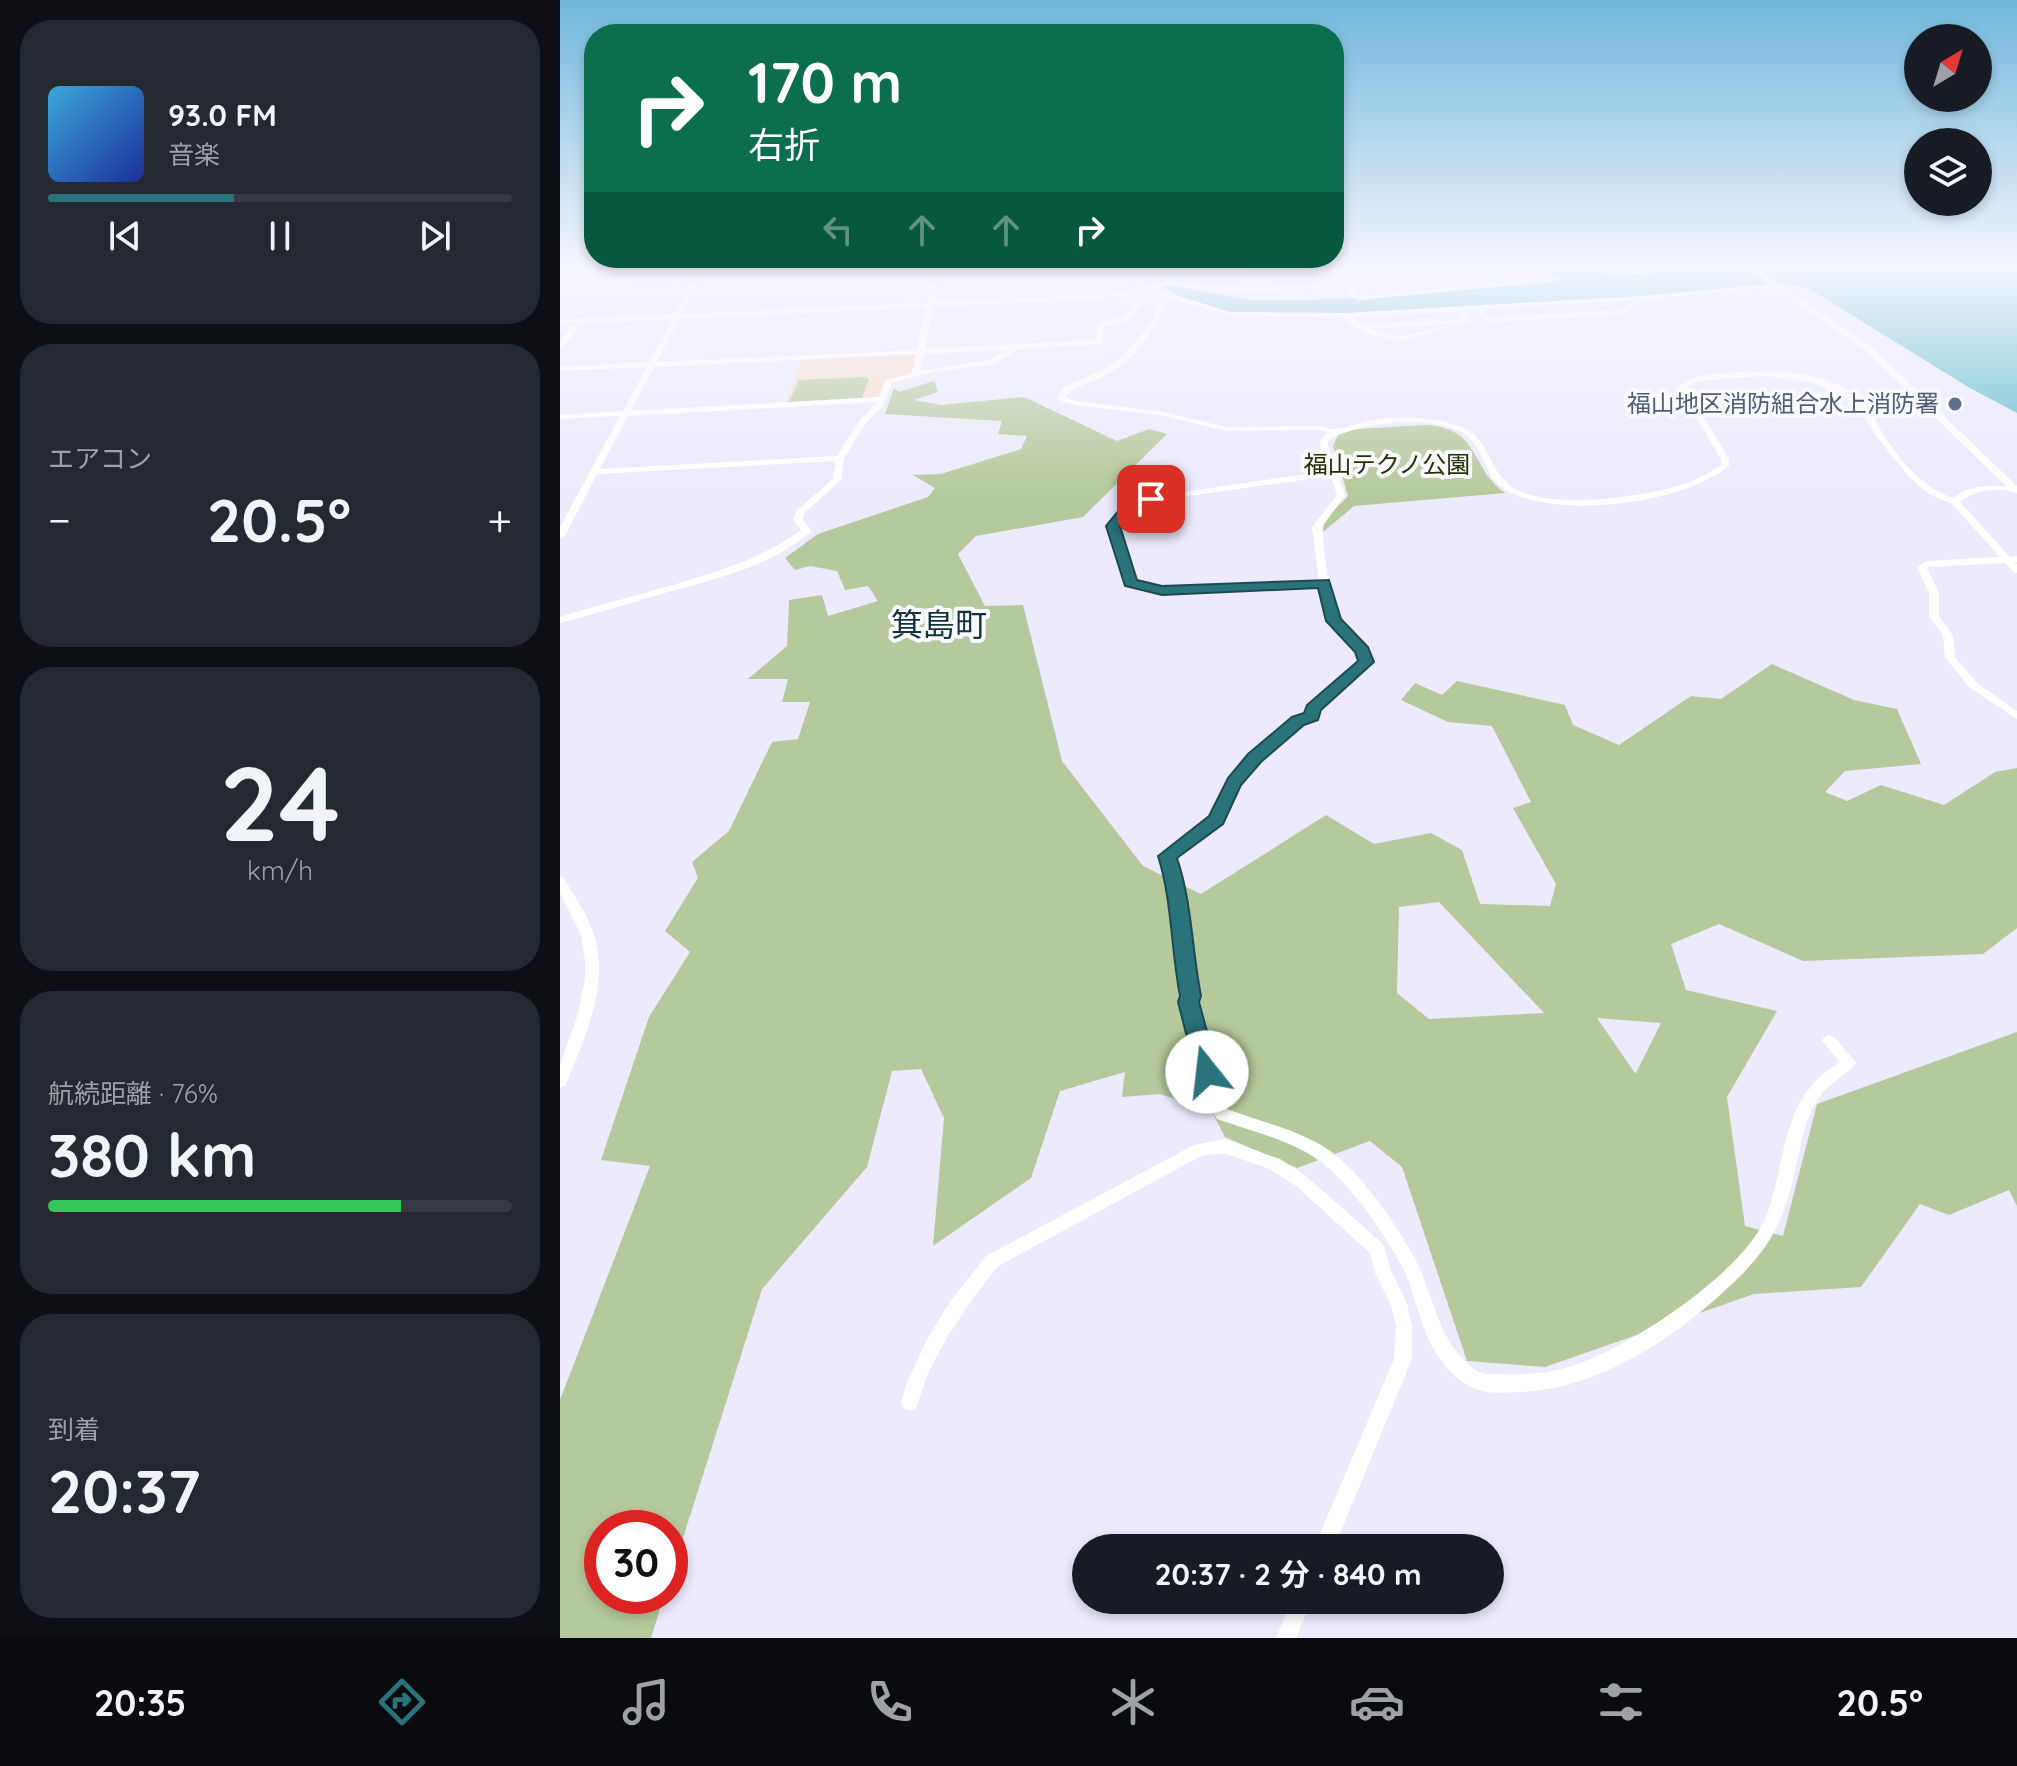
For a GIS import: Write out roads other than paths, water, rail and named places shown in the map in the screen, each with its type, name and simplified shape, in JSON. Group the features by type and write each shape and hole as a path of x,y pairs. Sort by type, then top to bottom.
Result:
{"street":[{"path":"560,536 665,341"},
{"path":"916,374 923,341"},
{"path":"560,369 1098,341"},
{"path":"1139,341 1129,355 1110,370 1067,389 1061,398 1074,403 1159,413 1227,429 1321,428 1333,432"},
{"path":"1858,341 2015,490"},
{"path":"560,620 758,560 786,548 806,531 798,519 800,512 837,480 840,458 863,422 879,406 889,382 916,374 991,362 1017,347"},
{"path":"1324,583 1145,589 1130,583 1113,526 1128,507 1151,499 1297,479 1320,471 1327,457 1324,440 1333,432 1358,425 1418,421 1451,425 1474,436 1497,479 1518,494 1551,503 1636,499 1725,466 1725,459 1682,387 1686,383 1752,374 1788,376 1824,384 1861,405 1880,435 1929,493 1955,502 2012,559 2017,570"},
{"path":"560,417 880,399"},
{"path":"593,472 840,458"},
{"path":"1320,471 1336,479 1341,495 1317,527 1324,583 1334,621 1363,650 1366,662 1312,708 1312,716 1298,721 1254,758 1234,783 1216,819 1167,856 1175,880 1181,950 1191,996 1189,1002 1214,1103 1222,1114 1333,1162 1395,1240 1411,1268 1441,1346 1456,1364 1479,1382 1543,1383 1574,1375 1658,1333 1728,1278 1754,1252 1768,1231 1810,1099 1818,1085 1849,1062 1829,1041"},
{"path":"1955,502 1960,495 1976,490 2015,490"},
{"path":"2012,559 1926,564 1922,568 1934,593 1934,616 1948,636 1950,657 1973,685 2017,716"},
{"path":"560,610 596,608"},
{"path":"560,881 590,942 590,976 585,1021 560,1082"},
{"path":"910,1402 915,1378 922,1365 970,1286 992,1261 1199,1150 1224,1146 1275,1164 1301,1181 1377,1249 1383,1273 1399,1303 1404,1327 1403,1359 1330,1534"},
{"path":"1377,1249 1395,1240"},
{"path":"1286,1638 1296,1614"}],"water":[{"path":"1895,341 2017,341 2017,413"}],"place":[{"name":"福山地区消防組合水上消防署","path":"1955,404"}],"district":[{"name":"箕島町","path":"939,625"}],"park label":[{"name":"福山テクノ公園","path":"1387,465"}]}
